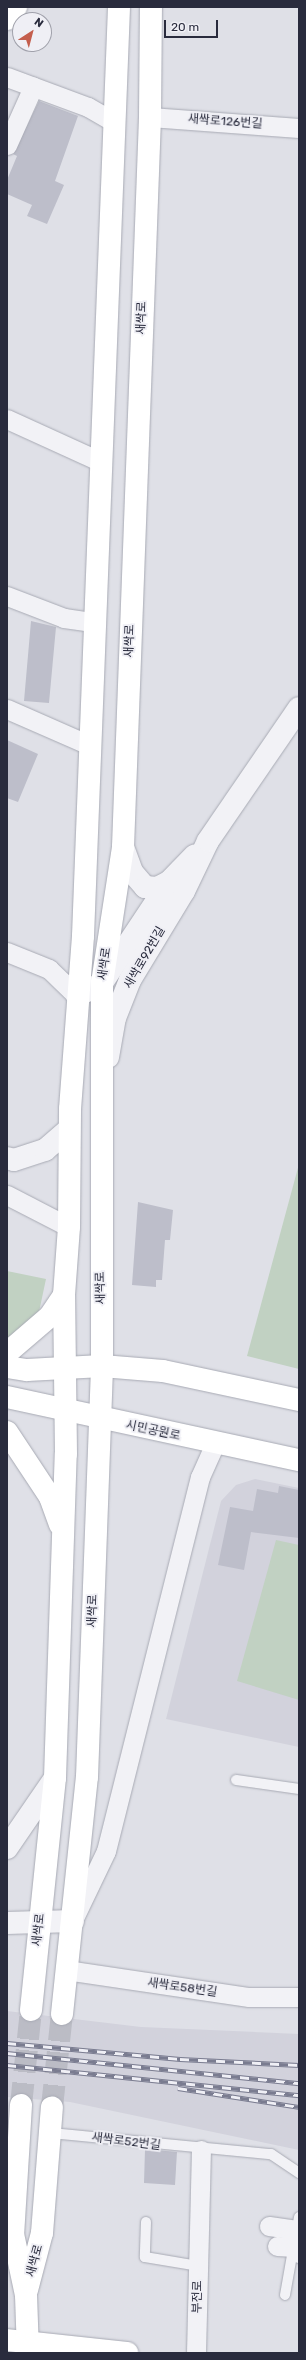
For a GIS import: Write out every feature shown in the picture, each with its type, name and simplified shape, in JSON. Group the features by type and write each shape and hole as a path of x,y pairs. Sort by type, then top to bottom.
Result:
{"main road":[{"path":"7,19 16,7"},
{"name":"새싹로","path":"31,2010 55,1778 67,1412 64,1368 64,1296 69,1227 69,1130 77,996 83,936 99,461 119,7"},
{"name":"새싹로","path":"62,2014 87,1777 102,1366 102,983 123,847 150,117 151,7"},
{"path":"7,1353 50,1316 64,1296"},
{"path":"7,1368 102,1366 163,1371 299,1400"},
{"name":"시민공원로","path":"7,1397 100,1420 214,1445 299,1460"},
{"path":"7,1432 50,1497 64,1532"},
{"name":"새싹로","path":"21,2105 13,2234 26,2295 28,2348"},
{"name":"새싹로","path":"26,2295 42,2233 52,2107"},
{"path":"7,2340 28,2348 127,2353"}],"street":[{"path":"7,77 88,107 114,122"},
{"path":"7,145 33,87"},
{"name":"새싹로126번길","path":"150,117 299,128"},
{"path":"7,419 99,461"},
{"path":"7,596 64,618 93,622"},
{"name":"새싹로92번길","path":"101,1108 115,1018 122,999 208,841 299,708"},
{"path":"7,709 89,745"},
{"name":"새싹로92번길","path":"77,996 102,983 169,882 208,841"},
{"path":"123,847 132,872 145,887 157,888 169,882"},
{"path":"7,952 49,970 77,996"},
{"path":"7,1158 14,1160 45,1150 69,1130"},
{"path":"7,1195 69,1227"},
{"name":"새싹로","path":"73,1921 106,1851 200,1477 214,1445"},
{"path":"7,1848 55,1778"},
{"path":"7,1924 40,1921 73,1921"},
{"name":"새싹로58번길","path":"66,1970 249,1997 299,1997"},
{"name":"부전로","path":"196,2353 201,2150"},
{"path":"270,2226 293,2242"}],"lane":[{"path":"236,1780 299,1789"},
{"name":"새싹로52번길","path":"51,2133 201,2150 271,2154 299,2173"},
{"path":"146,2222 145,2257 199,2266"},
{"path":"285,2295 293,2242"}],"shaded area":[{"path":"255,1479 299,1488 299,1747 166,1719 221,1501 236,1485"},
{"path":"7,2011 141,2027 299,2034 299,2150 70,2102 7,2097"}],"green space":[{"path":"299,1164 299,1369 247,1356"},
{"path":"7,1271 46,1279 39,1312 7,1346"},
{"path":"276,1540 299,1545 299,1700 237,1681"}],"building":[{"path":"39,101 78,116 55,181 64,185 47,224 27,216 32,205 7,194 7,180 17,156 13,154"},
{"path":"31,621 56,627 49,703 24,701"},
{"path":"7,740 38,754 18,802 7,798"},
{"path":"138,1202 173,1210 170,1240 165,1240 162,1280 156,1280 156,1287 132,1285"},
{"path":"279,1486 299,1490 299,1538 251,1532 244,1570 218,1565 230,1507 253,1511 257,1489 278,1493"},
{"path":"145,2149 177,2152 175,2185 144,2183"}],"tunnel":[{"path":"21,2105 31,2010"},
{"path":"52,2107 62,2014"}],"railway":[{"path":"7,2043 180,2059 299,2065"},
{"path":"7,2053 299,2083"},
{"path":"7,2065 299,2095"},
{"path":"178,2088 299,2107"}]}
